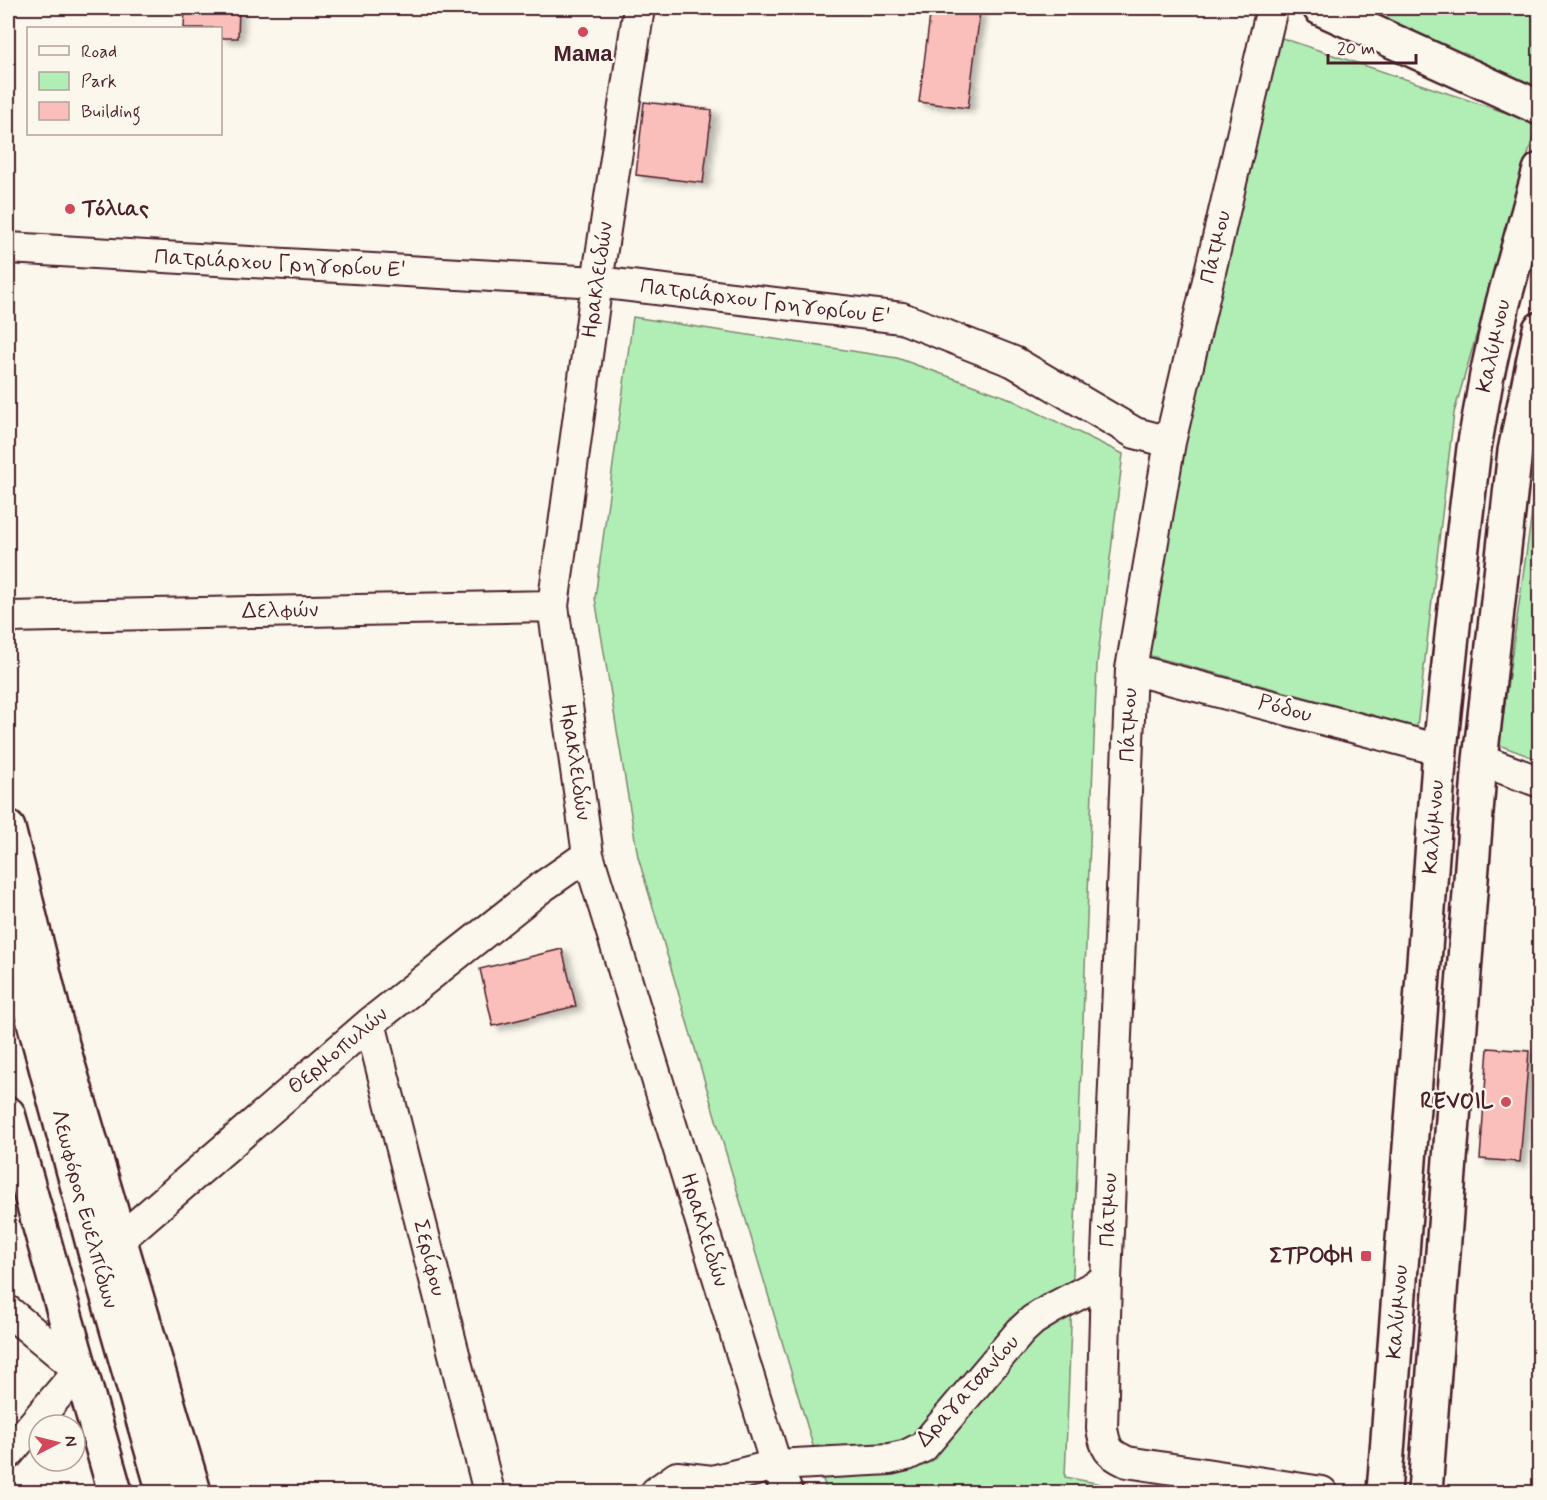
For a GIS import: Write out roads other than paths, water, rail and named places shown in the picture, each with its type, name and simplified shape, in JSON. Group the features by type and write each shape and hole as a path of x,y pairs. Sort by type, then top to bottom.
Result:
{"main road":[{"path":"1320,8 1539,108"},
{"name":"Καλύμνου","path":"1384,1492 1440,750 1474,448 1503,303 1539,170"},
{"name":"Καλύμνου","path":"1425,1492 1480,760 1515,452 1539,329"},
{"path":"8,828 108,1249 194,1492"},
{"name":"Λεωφόρος Ευελπίδων","path":"8,924 108,1249 164,1492"},
{"path":"8,1114 115,1492"}],"street":[{"name":"Ηρακλειδών","path":"639,8 597,282 553,606 588,855 776,1465 787,1492"},
{"name":"Πάτμου","path":"1272,8 1170,442 1131,669 1102,1429 1105,1444 1111,1454 1127,1462 1322,1492"},
{"name":"Πατριάρχου Γρηγορίου Ε'","path":"8,248 597,282 902,318 1014,362 1135,433 1170,442"},
{"name":"Δελφών","path":"8,617 553,606"},
{"name":"Ρόδου","path":"1131,669 1440,750"},
{"path":"1480,760 1539,782"},
{"name":"Θερμοπυλών","path":"108,1249 370,1023 542,887 588,855"},
{"name":"Σερίφου","path":"370,1023 489,1492"},
{"name":"Δραγατσανίου","path":"656,1492 677,1478 704,1486 776,1465 890,1459 907,1455 922,1447 1027,1326 1051,1309 1106,1280"},
{"path":"8,1311 79,1370 8,1454"}],"place":[{"name":"Мама","path":"583,32"},
{"name":"Τόλιας","path":"70,209"},
{"name":"REVOIL","path":"1506,1102"},
{"name":"ΣΤΡΟΦΗ","path":"1366,1256"}]}
